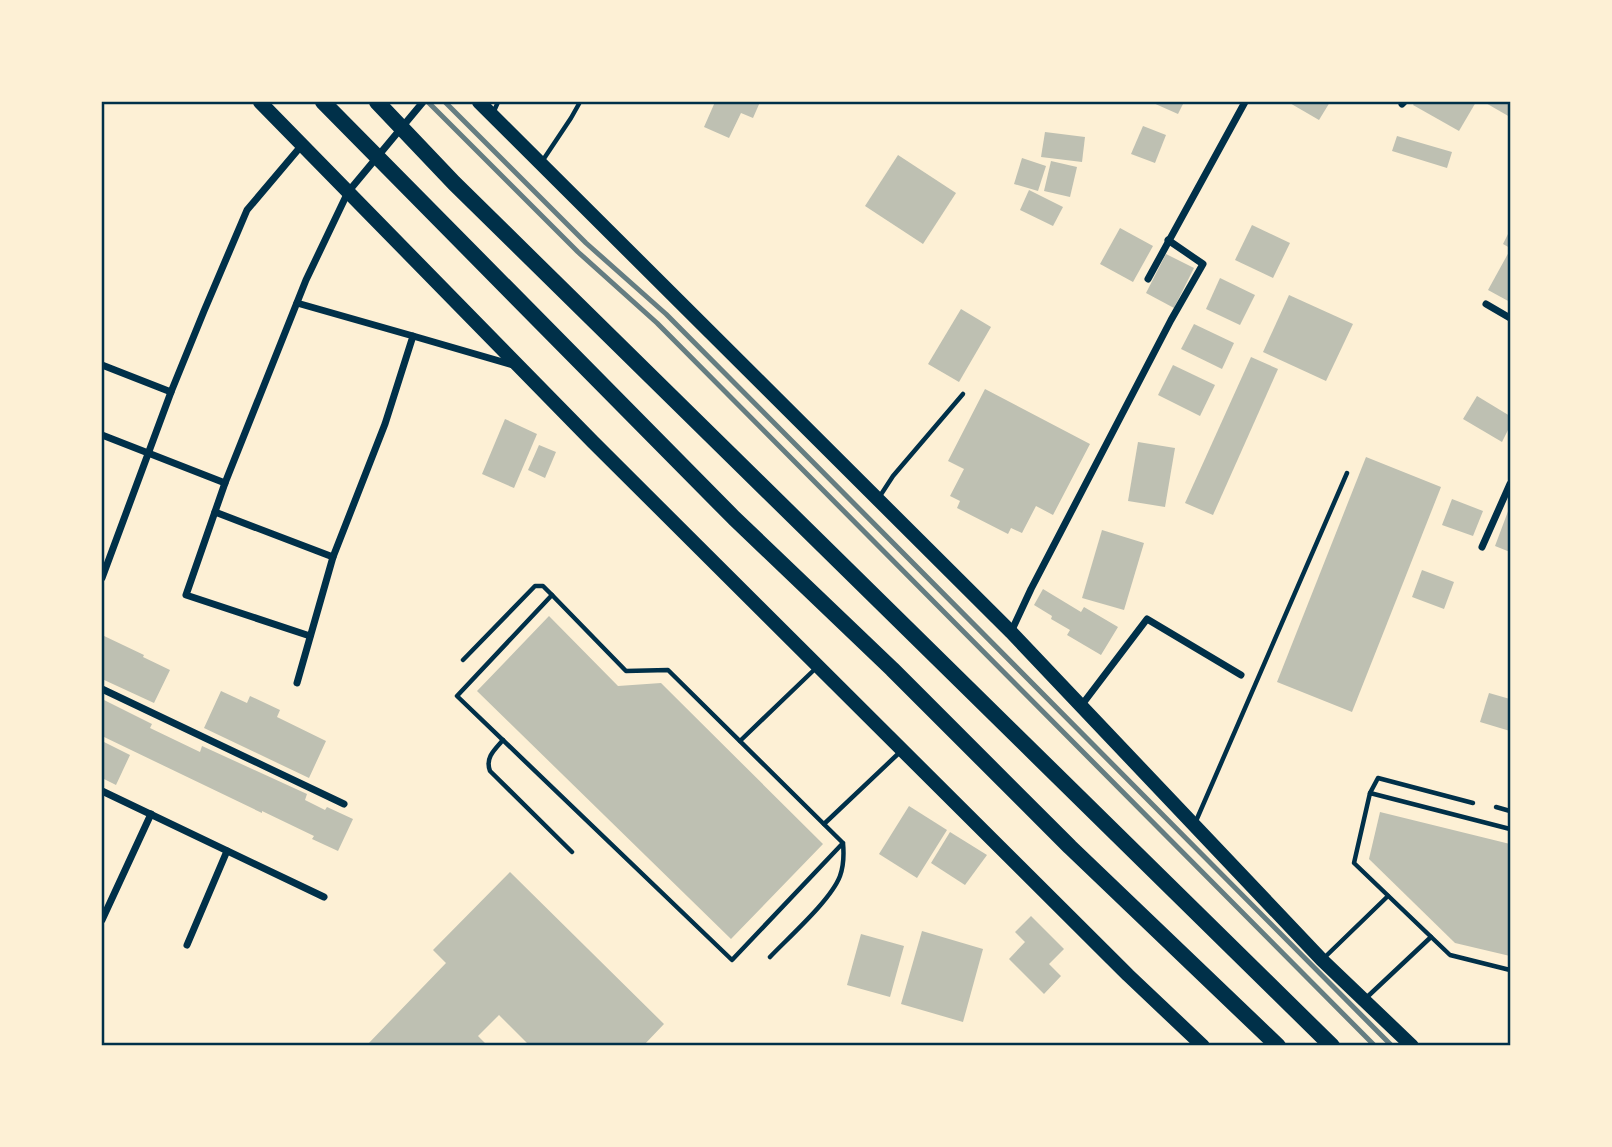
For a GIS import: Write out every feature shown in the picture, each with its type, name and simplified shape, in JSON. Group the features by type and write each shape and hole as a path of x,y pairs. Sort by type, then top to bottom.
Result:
{"highway":[{"path":"323,102 734,518 892,668 1070,847 1278,1045"},
{"path":"377,102 454,183 1332,1045"}],"main road":[{"path":"260,102 818,666 1128,975 1203,1045"},
{"path":"479,102 495,108 541,163 1011,632 1322,960 1412,1045"}],"street":[{"path":"310,636 186,594 225,484 306,280 348,192 423,102"},
{"path":"1148,279 1244,102"},
{"path":"102,579 171,393 247,210 302,145"},
{"path":"1011,632 1171,320 1203,264 1168,240"},
{"path":"297,303 519,366"},
{"path":"1486,304 1510,318"},
{"path":"297,683 333,557 385,424 413,336"},
{"path":"102,367 171,393"},
{"path":"102,435 225,484"},
{"path":"1482,547 1510,484"},
{"path":"215,512 333,557"},
{"path":"1081,706 1147,619 1241,675"},
{"path":"102,689 344,804"},
{"path":"102,791 324,897"},
{"path":"102,920 151,814"},
{"path":"187,945 228,851"}],"lane":[{"path":"541,163 580,102"},
{"path":"878,499 893,476 963,394"},
{"path":"1194,825 1346,473"},
{"path":"463,660 534,586 543,586 626,671 668,670 843,843 840,877 830,894 770,957"},
{"path":"552,595 457,696 732,960 843,843"},
{"path":"740,741 818,666"},
{"path":"503,740 490,755 490,771 572,852"},
{"path":"824,824 902,750"},
{"path":"1473,803 1378,778 1370,793 1354,863 1450,955 1510,970"},
{"path":"1370,793 1510,829"},
{"path":"1496,807 1510,811"},
{"path":"1322,960 1388,896"},
{"path":"1364,1000 1431,937"}],"building":[{"path":"715,102 760,102 753,118 741,113 729,138 704,127"},
{"path":"1151,102 1184,102 1178,114"},
{"path":"1288,102 1330,102 1319,120"},
{"path":"1415,102 1476,102 1459,131 1413,105"},
{"path":"1484,102 1510,102 1510,117"},
{"path":"1143,126 1166,135 1155,163 1131,154"},
{"path":"1045,132 1085,137 1082,162 1041,157"},
{"path":"1397,136 1452,152 1447,168 1392,151"},
{"path":"898,155 956,193 923,244 865,206"},
{"path":"1022,158 1046,166 1038,191 1014,184"},
{"path":"1051,161 1077,167 1070,197 1044,191"},
{"path":"1029,190 1063,207 1053,226 1020,210"},
{"path":"1252,225 1290,243 1273,278 1235,260"},
{"path":"1120,228 1153,246 1133,282 1100,264"},
{"path":"1510,230 1510,248 1503,244"},
{"path":"1510,250 1510,302 1488,290"},
{"path":"1166,254 1194,268 1174,308 1146,293"},
{"path":"1220,278 1255,295 1240,325 1206,309"},
{"path":"1289,295 1353,324 1326,381 1263,352"},
{"path":"961,309 991,327 959,382 928,364"},
{"path":"1194,324 1234,343 1222,369 1181,349"},
{"path":"1251,357 1278,369 1213,515 1185,503"},
{"path":"1173,365 1215,385 1200,416 1158,395"},
{"path":"985,389 1090,444 1053,515 1036,506 1022,533 1011,528 1008,534 957,508 960,501 950,496 964,469 948,461"},
{"path":"1477,396 1510,416 1510,426 1502,442 1463,419"},
{"path":"505,419 537,434 514,488 482,474"},
{"path":"1138,442 1175,448 1165,507 1128,501"},
{"path":"539,445 556,452 545,478 528,470"},
{"path":"1366,457 1441,487 1352,712 1277,682"},
{"path":"1452,499 1483,511 1473,536 1442,525"},
{"path":"1510,506 1510,552 1495,546"},
{"path":"1102,530 1144,543 1124,610 1082,598"},
{"path":"1422,570 1454,582 1444,609 1412,597"},
{"path":"1043,589 1081,612 1084,607 1118,627 1101,655 1067,635 1070,630 1034,605"},
{"path":"549,616 618,686 661,683 823,844 731,939 477,691"},
{"path":"102,635 170,670 154,703 102,679"},
{"path":"221,691 247,703 250,696 280,710 277,717 326,741 309,778 204,728"},
{"path":"1489,693 1510,699 1510,731 1480,722"},
{"path":"102,699 152,724 150,728 200,752 202,746 307,794 305,800 325,810 327,807 353,819 338,851 312,839 314,836 102,736"},
{"path":"102,741 130,755 116,785 102,778"},
{"path":"909,806 947,830 917,878 879,854"},
{"path":"1380,812 1510,844 1510,956 1455,943 1369,859"},
{"path":"950,832 987,855 965,885 931,863"},
{"path":"510,872 664,1024 643,1046 530,1046 499,1015 478,1036 488,1046 366,1046 446,963 433,950"},
{"path":"1031,916 1064,949 1049,964 1061,976 1044,994 1009,959 1025,942 1015,932"},
{"path":"922,931 983,949 963,1022 901,1004"},
{"path":"861,934 904,946 890,997 847,985"}],"railway":[{"path":"428,102 578,252 657,323 1375,1046"},
{"path":"445,102 586,243 666,314 1392,1046"}]}
